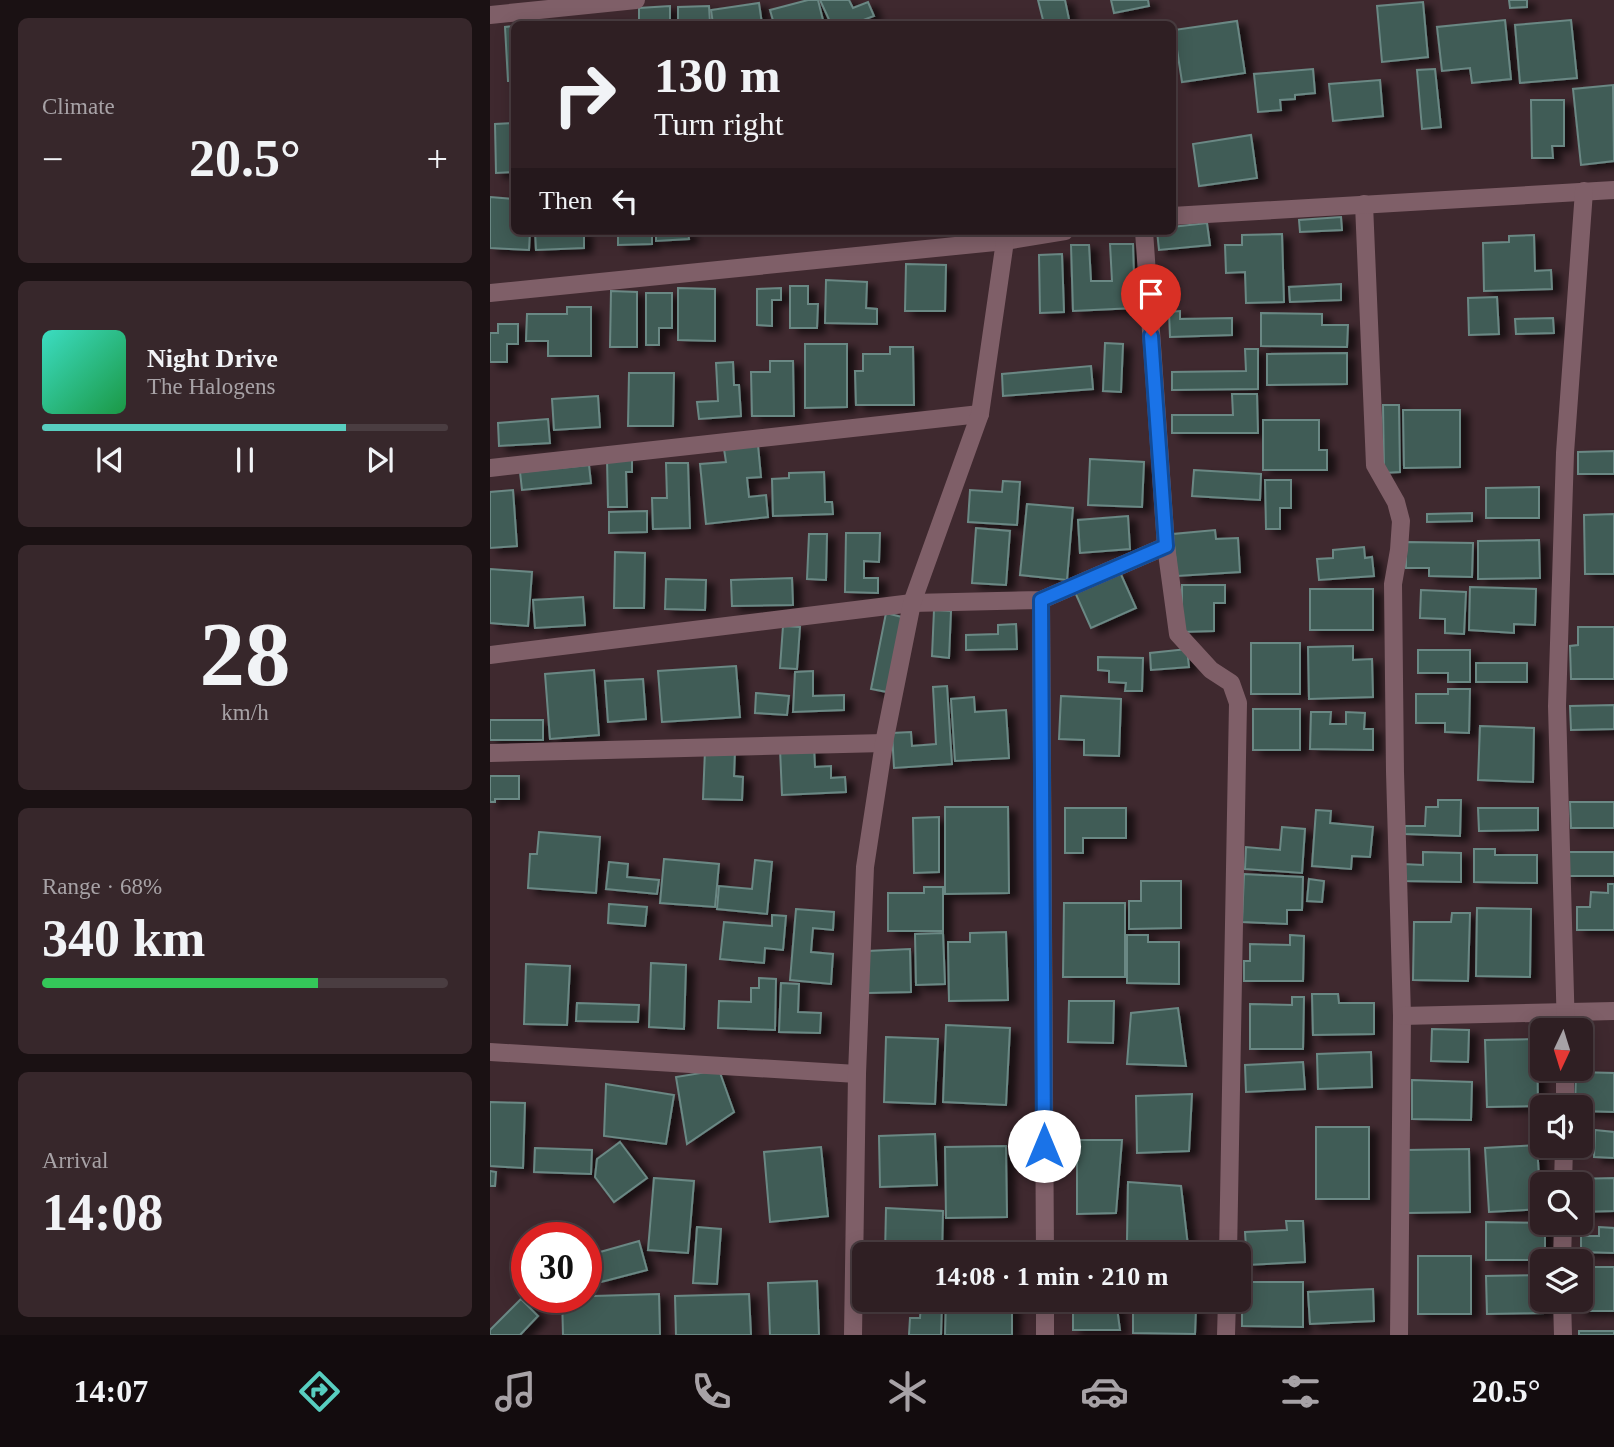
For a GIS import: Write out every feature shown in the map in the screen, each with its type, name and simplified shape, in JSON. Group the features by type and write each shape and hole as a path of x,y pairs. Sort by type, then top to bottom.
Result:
{"street":[{"path":"490,15 636,0"},
{"path":"1176,216 1614,190"},
{"path":"1566,1018 1557,706 1565,453 1584,191"},
{"path":"1364,204 1375,465 1396,502 1401,521 1393,598 1402,1016 1399,1335"},
{"path":"490,293 1005,241 1041,235"},
{"path":"1144,235 1166,546 1178,634 1211,670 1231,683 1238,703 1228,1242"},
{"path":"853,1335 857,1074 865,867 884,743 912,603 980,414 1005,241"},
{"path":"490,468 980,414"},
{"path":"490,655 912,603 1041,600 1166,546"},
{"path":"1041,600 1045,1242"},
{"path":"490,753 884,743"},
{"path":"1583,1018 1614,1011"},
{"path":"1402,1016 1530,1021"},
{"path":"490,1052 857,1074"},
{"path":"1045,1312 1045,1335"},
{"path":"1226,1335 1227,1312"},
{"path":"1562,1312 1563,1335"}],"building":[{"path":"818,0 823,21 773,21 770,10"},
{"path":"820,0 849,0 853,8 868,2 874,16 861,21 830,21"},
{"path":"1038,0 1065,0 1069,21 1043,21"},
{"path":"1111,0 1148,0 1149,6 1114,13"},
{"path":"1509,0 1527,0 1527,7 1510,8"},
{"path":"1423,2 1428,57 1382,62 1377,6"},
{"path":"759,3 762,21 713,21 711,10"},
{"path":"670,6 670,21 639,21 639,8"},
{"path":"709,6 710,21 678,21 678,7"},
{"path":"1505,20 1511,79 1472,83 1470,68 1442,71 1437,27"},
{"path":"1571,20 1577,78 1520,83 1515,25"},
{"path":"1237,21 1245,73 1182,82 1176,30"},
{"path":"511,26 511,81 508,81 505,27"},
{"path":"1313,69 1315,93 1280,100 1281,110 1258,112 1254,74"},
{"path":"1435,69 1441,127 1422,129 1417,70"},
{"path":"1380,80 1383,116 1333,121 1329,84"},
{"path":"1613,85 1614,161 1581,165 1573,89"},
{"path":"1531,100 1564,100 1564,146 1552,146 1553,158 1532,158"},
{"path":"511,123 511,172 496,173 495,124"},
{"path":"1251,135 1257,178 1199,186 1193,144"},
{"path":"490,197 511,199 511,235 530,235 529,250 490,248"},
{"path":"1341,217 1342,230 1300,232 1299,220"},
{"path":"1207,223 1210,245 1159,250 1157,235 1176,235 1176,227"},
{"path":"1282,234 1284,302 1246,303 1245,272 1226,273 1225,245 1242,245 1242,235"},
{"path":"535,235 584,235 584,248 536,250"},
{"path":"618,235 652,235 652,244 618,245"},
{"path":"656,235 688,235 689,239 656,241"},
{"path":"1534,235 1535,271 1551,270 1552,289 1484,291 1483,243 1509,242 1509,236"},
{"path":"1110,244 1133,244 1135,308 1073,311 1071,245 1089,245 1091,281 1112,281"},
{"path":"1062,254 1064,312 1040,313 1039,255"},
{"path":"906,264 946,265 945,311 905,311"},
{"path":"826,280 867,282 866,308 877,309 877,324 825,323"},
{"path":"1341,284 1341,300 1290,302 1289,287"},
{"path":"790,286 808,286 808,304 818,304 817,328 790,328"},
{"path":"678,288 715,289 715,341 678,340"},
{"path":"781,288 781,300 772,300 772,326 757,325 757,289"},
{"path":"611,291 637,292 637,347 610,347"},
{"path":"646,293 672,293 672,328 659,328 659,345 646,345"},
{"path":"1497,297 1499,334 1469,335 1468,298"},
{"path":"567,307 591,307 591,356 548,356 548,341 526,341 527,314 567,314"},
{"path":"1180,311 1180,319 1232,318 1232,335 1170,337 1169,312"},
{"path":"1261,313 1322,314 1322,325 1348,325 1347,347 1261,346"},
{"path":"1553,318 1554,333 1516,334 1515,319"},
{"path":"498,324 518,324 518,344 507,344 507,362 490,362 490,333 498,333"},
{"path":"1105,343 1123,344 1121,392 1103,391"},
{"path":"805,344 847,344 847,407 805,408"},
{"path":"890,347 913,347 914,405 856,405 855,371 863,371 863,354 890,354"},
{"path":"1245,349 1258,349 1258,389 1172,390 1172,372 1246,371"},
{"path":"1347,353 1347,384 1267,385 1267,354"},
{"path":"770,361 793,361 794,416 752,416 751,372 770,372"},
{"path":"733,362 734,385 739,385 741,416 699,419 697,402 718,401 716,363"},
{"path":"1091,366 1093,389 1003,396 1002,374"},
{"path":"629,373 674,373 673,426 628,426"},
{"path":"1232,394 1257,394 1258,433 1172,433 1172,415 1233,415"},
{"path":"598,396 600,427 554,430 552,399"},
{"path":"1383,405 1399,405 1400,472 1384,473"},
{"path":"1403,410 1460,410 1460,467 1404,468"},
{"path":"548,419 550,443 499,446 498,423"},
{"path":"1263,420 1319,420 1319,450 1327,450 1327,470 1263,470"},
{"path":"758,445 761,477 747,478 749,497 766,495 768,517 706,524 700,464 726,462 724,449"},
{"path":"1614,451 1614,474 1578,474 1578,452"},
{"path":"607,459 632,459 632,472 626,472 627,507 608,507"},
{"path":"1090,459 1144,462 1142,507 1088,505"},
{"path":"666,463 688,463 690,528 653,529 652,498 667,498"},
{"path":"589,465 591,483 522,490 520,472"},
{"path":"1194,470 1261,474 1260,500 1192,496"},
{"path":"824,472 825,502 832,502 833,514 773,516 772,479 789,478 789,473"},
{"path":"1265,480 1291,480 1291,508 1280,508 1280,529 1266,529"},
{"path":"1003,481 1020,482 1017,525 968,522 970,490 1002,492"},
{"path":"1539,487 1539,518 1486,518 1486,488"},
{"path":"513,490 517,546 490,548 490,492"},
{"path":"1027,504 1073,508 1067,580 1020,575"},
{"path":"647,511 647,532 609,533 609,512"},
{"path":"1472,513 1472,521 1427,522 1427,514"},
{"path":"1614,514 1614,574 1585,574 1584,515"},
{"path":"1128,516 1130,549 1080,553 1078,520"},
{"path":"976,528 1010,531 1006,585 972,583"},
{"path":"1215,530 1216,539 1238,538 1240,572 1177,576 1173,534"},
{"path":"846,533 880,533 879,562 864,561 864,578 878,578 878,593 845,592"},
{"path":"809,534 827,534 826,580 807,579"},
{"path":"1539,540 1540,578 1478,579 1478,541"},
{"path":"1406,542 1473,543 1472,577 1429,576 1429,568 1406,568"},
{"path":"1364,547 1365,558 1372,557 1374,576 1319,580 1317,559 1333,558 1333,550"},
{"path":"615,552 645,553 644,608 614,608"},
{"path":"490,569 532,572 528,626 490,623"},
{"path":"1119,570 1136,608 1091,628 1074,590"},
{"path":"792,578 793,605 732,606 731,580"},
{"path":"666,579 706,580 705,610 665,609"},
{"path":"1182,585 1225,585 1225,603 1214,603 1214,631 1182,632"},
{"path":"1470,587 1536,589 1535,625 1514,624 1514,633 1469,630"},
{"path":"1310,589 1373,589 1373,630 1310,630"},
{"path":"1421,590 1466,592 1464,634 1445,633 1445,619 1420,618"},
{"path":"583,597 585,625 535,628 533,600"},
{"path":"934,610 951,611 949,658 932,656"},
{"path":"886,613 902,617 887,692 871,689"},
{"path":"1016,624 1017,649 966,650 966,635 998,634 998,625"},
{"path":"783,626 800,627 797,669 780,668"},
{"path":"1578,627 1614,627 1614,679 1571,679 1570,646 1578,645"},
{"path":"1251,643 1300,643 1300,694 1251,694"},
{"path":"1353,646 1353,660 1372,659 1373,697 1309,699 1308,647"},
{"path":"1187,649 1189,667 1151,670 1150,653"},
{"path":"1418,650 1470,650 1470,682 1448,682 1448,673 1418,673"},
{"path":"1098,657 1143,658 1142,691 1125,691 1126,683 1109,682 1109,671 1098,670"},
{"path":"1476,663 1527,663 1527,682 1476,682"},
{"path":"736,666 740,717 662,722 658,671"},
{"path":"594,670 599,735 550,739 545,674"},
{"path":"813,671 813,696 844,695 844,710 793,712 795,672"},
{"path":"643,679 646,719 608,722 605,681"},
{"path":"947,686 952,764 894,768 892,733 911,732 912,746 936,744 933,687"},
{"path":"1448,689 1470,689 1469,733 1445,732 1445,723 1416,723 1416,694 1448,694"},
{"path":"756,693 789,696 787,715 755,713"},
{"path":"1061,696 1121,699 1119,756 1084,755 1084,740 1059,739"},
{"path":"974,697 975,712 1006,710 1009,758 955,761 951,699"},
{"path":"1614,705 1614,729 1571,730 1570,706"},
{"path":"1253,709 1300,709 1300,750 1253,750"},
{"path":"1311,712 1331,712 1330,724 1346,724 1346,712 1365,713 1364,729 1373,729 1373,750 1310,749"},
{"path":"490,720 543,720 543,740 490,740"},
{"path":"1480,726 1534,728 1533,782 1478,780"},
{"path":"814,747 815,767 831,766 831,778 845,777 846,792 782,795 780,749"},
{"path":"705,750 735,750 734,776 743,777 742,800 703,799"},
{"path":"490,776 519,776 519,799 495,799 495,802 490,802"},
{"path":"1438,800 1461,800 1460,836 1405,834 1405,826 1425,826 1426,807 1438,807"},
{"path":"1570,802 1614,802 1614,828 1571,828"},
{"path":"945,807 1008,807 1009,893 945,894"},
{"path":"1065,808 1126,808 1126,838 1083,838 1083,853 1065,853"},
{"path":"1478,808 1538,808 1538,830 1479,831"},
{"path":"1316,810 1331,811 1330,823 1373,827 1370,857 1352,856 1351,869 1312,866"},
{"path":"939,817 939,872 914,873 913,818"},
{"path":"1282,827 1305,829 1302,873 1245,869 1246,847 1280,850"},
{"path":"539,832 600,837 596,893 528,888 530,854 537,854"},
{"path":"1474,849 1495,849 1495,855 1537,855 1537,883 1474,882"},
{"path":"1423,852 1461,853 1461,882 1403,881 1403,864 1423,865"},
{"path":"1566,852 1614,852 1614,876 1566,876"},
{"path":"664,859 719,864 715,907 660,903"},
{"path":"755,860 772,862 767,914 717,909 719,886 752,889"},
{"path":"609,862 628,864 627,877 659,880 657,894 606,889"},
{"path":"1244,874 1303,877 1302,910 1287,910 1287,924 1242,922"},
{"path":"1309,879 1324,881 1322,902 1307,901"},
{"path":"1141,881 1181,881 1181,928 1129,929 1129,901 1141,901"},
{"path":"1608,884 1614,884 1614,930 1577,930 1577,907 1590,907 1591,892 1608,893"},
{"path":"924,887 943,887 943,931 888,931 888,893 924,893"},
{"path":"1064,903 1125,903 1125,977 1063,977"},
{"path":"609,904 647,907 645,926 608,923"},
{"path":"1477,908 1531,909 1530,977 1476,976"},
{"path":"796,909 834,912 833,930 813,928 811,952 833,954 831,984 790,980"},
{"path":"1452,913 1470,913 1468,981 1413,980 1414,922 1451,922"},
{"path":"772,915 786,916 783,950 765,948 764,963 720,959 724,922 772,926"},
{"path":"1006,932 1008,1000 949,1001 948,942 970,942 970,933"},
{"path":"943,933 945,984 916,985 915,934"},
{"path":"1127,935 1148,935 1148,942 1179,942 1179,984 1127,983"},
{"path":"1290,935 1304,936 1303,981 1244,981 1244,961 1250,961 1250,944 1290,945"},
{"path":"910,949 911,992 868,993 867,951"},
{"path":"651,963 686,965 684,1029 649,1027"},
{"path":"526,964 570,966 567,1025 524,1024"},
{"path":"759,978 776,979 775,1030 718,1028 719,1001 751,1002 751,988 759,988"},
{"path":"781,983 799,984 798,1012 821,1013 820,1033 779,1032"},
{"path":"1312,994 1338,994 1339,1003 1374,1003 1374,1034 1313,1035"},
{"path":"1292,997 1304,997 1303,1049 1250,1049 1250,1004 1292,1005"},
{"path":"1069,1001 1114,1001 1113,1043 1068,1042"},
{"path":"577,1003 639,1005 638,1022 576,1021"},
{"path":"1178,1008 1186,1066 1127,1064 1131,1013"},
{"path":"946,1025 1010,1028 1006,1105 943,1102"},
{"path":"1432,1029 1469,1030 1468,1062 1431,1061"},
{"path":"886,1037 938,1039 935,1104 884,1102"},
{"path":"1530,1039 1530,1082 1538,1082 1538,1095 1530,1095 1530,1106 1487,1107 1485,1040"},
{"path":"1371,1052 1372,1087 1318,1089 1317,1054"},
{"path":"1303,1062 1305,1089 1246,1092 1245,1065"},
{"path":"719,1070 734,1112 687,1144 676,1077"},
{"path":"1593,1072 1614,1073 1614,1112 1593,1111 1593,1095 1575,1095 1576,1082 1592,1082"},
{"path":"1412,1080 1472,1082 1471,1120 1412,1119"},
{"path":"606,1084 674,1095 666,1144 604,1136"},
{"path":"1192,1094 1189,1151 1137,1153 1136,1096"},
{"path":"490,1102 525,1103 523,1168 490,1166"},
{"path":"1316,1127 1369,1127 1369,1199 1316,1199"},
{"path":"1595,1130 1614,1132 1614,1158 1594,1157"},
{"path":"935,1134 937,1185 880,1187 879,1136"},
{"path":"1077,1140 1122,1140 1116,1213 1077,1214"},
{"path":"620,1142 647,1178 614,1202 595,1177 597,1159"},
{"path":"1530,1145 1530,1158 1538,1158 1539,1172 1530,1172 1530,1210 1489,1212 1485,1148"},
{"path":"1006,1146 1007,1217 946,1218 945,1147"},
{"path":"821,1147 828,1216 770,1222 764,1152"},
{"path":"535,1148 592,1150 591,1174 534,1172"},
{"path":"1469,1149 1470,1212 1407,1213 1406,1150"},
{"path":"490,1171 496,1172 495,1186 490,1186"},
{"path":"654,1178 694,1181 688,1253 648,1250"},
{"path":"1614,1178 1614,1211 1593,1212 1593,1179"},
{"path":"1128,1182 1181,1186 1188,1242 1127,1241"},
{"path":"886,1208 943,1211 942,1242 885,1242"},
{"path":"1286,1221 1303,1221 1305,1262 1251,1265 1251,1242 1246,1242 1245,1232 1287,1230"},
{"path":"1486,1222 1530,1223 1530,1235 1545,1235 1545,1249 1530,1249 1530,1260 1486,1260"},
{"path":"697,1227 721,1229 717,1284 693,1283"},
{"path":"1599,1227 1614,1228 1614,1253 1581,1249 1581,1236 1599,1236"},
{"path":"639,1241 647,1270 602,1282 602,1251"},
{"path":"1418,1256 1471,1256 1471,1314 1418,1314"},
{"path":"1593,1267 1614,1267 1614,1311 1593,1311"},
{"path":"1530,1275 1530,1312 1545,1313 1487,1314 1486,1276"},
{"path":"817,1281 819,1335 770,1335 768,1283"},
{"path":"1251,1282 1303,1282 1303,1327 1242,1326 1242,1312 1251,1312"},
{"path":"1373,1289 1374,1321 1310,1324 1308,1292"},
{"path":"659,1294 660,1335 563,1335 562,1313 602,1313 602,1296"},
{"path":"749,1294 751,1335 676,1335 675,1296"},
{"path":"511,1309 511,1313 535,1313 538,1316 520,1335 490,1335 490,1330"},
{"path":"920,1312 942,1312 941,1335 909,1335 910,1318 920,1318"},
{"path":"946,1312 1012,1312 1012,1335 945,1335"},
{"path":"1073,1312 1118,1312 1120,1330 1073,1330"},
{"path":"1133,1312 1196,1312 1195,1334 1133,1333"},
{"path":"1579,1331 1614,1331 1614,1335 1579,1335"}],"route":[{"path":"1044,1146 1041,600 1166,546 1151,336"}]}
